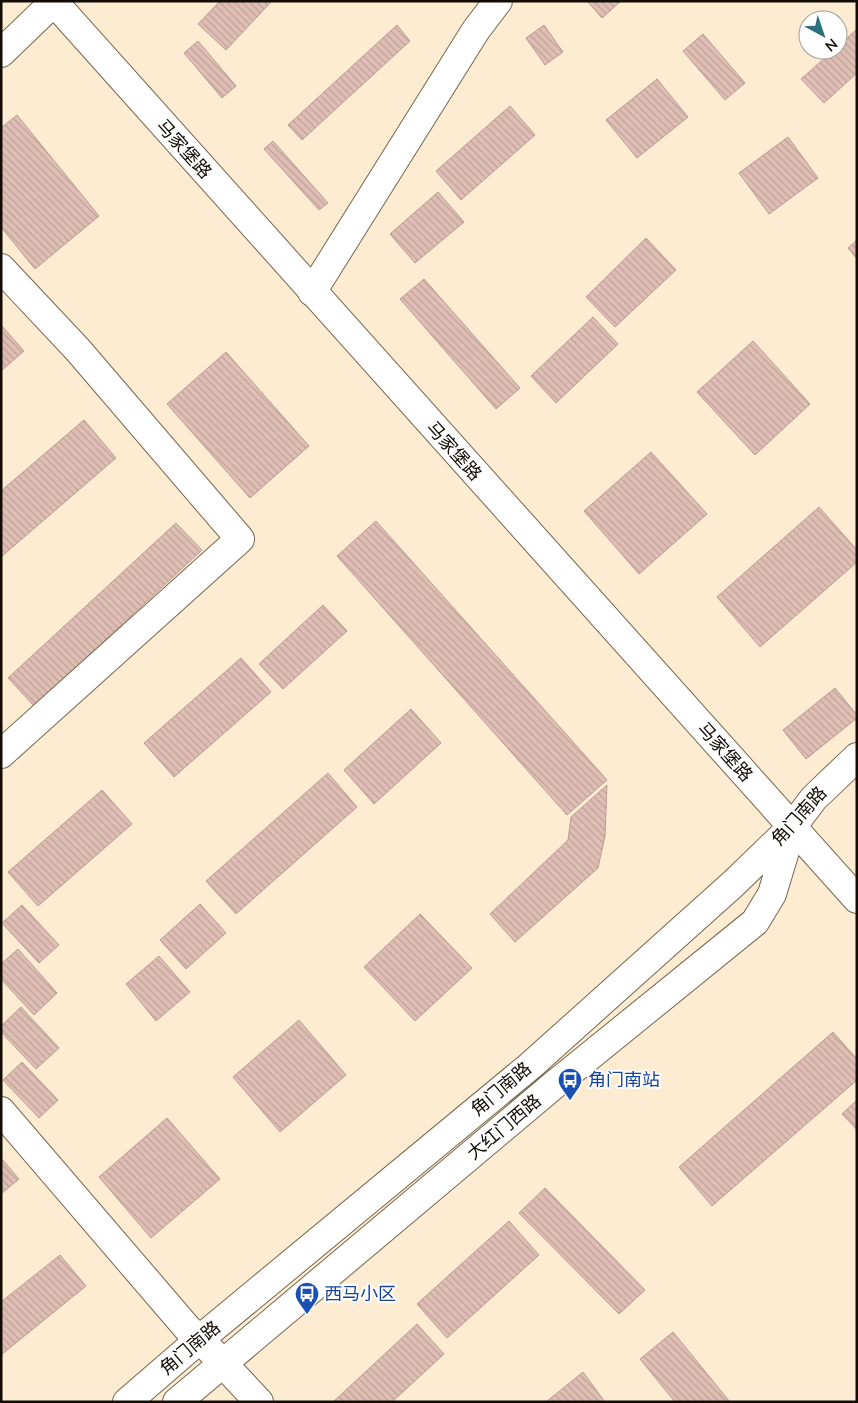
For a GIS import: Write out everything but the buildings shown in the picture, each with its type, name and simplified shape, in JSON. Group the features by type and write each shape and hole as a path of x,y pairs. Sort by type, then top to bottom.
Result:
{"street":[{"path":"312,292 476,30 498,1"},
{"path":"1,53 53,2"},
{"name":"马家堡路","path":"53,2 857,899"},
{"path":"1,268 78,350 240,539 1,754"},
{"name":"角门南路","path":"127,1402 200,1339 530,1066 726,890 792,827 814,798 856,760"},
{"name":"大红门西路","path":"177,1402 554,1085 755,922 772,894 792,827"},
{"path":"1,1110 188,1329 200,1339 259,1402"}],"place":[{"name":"角门南站","path":"570,1101"},
{"name":"西马小区","path":"307,1315"}]}
